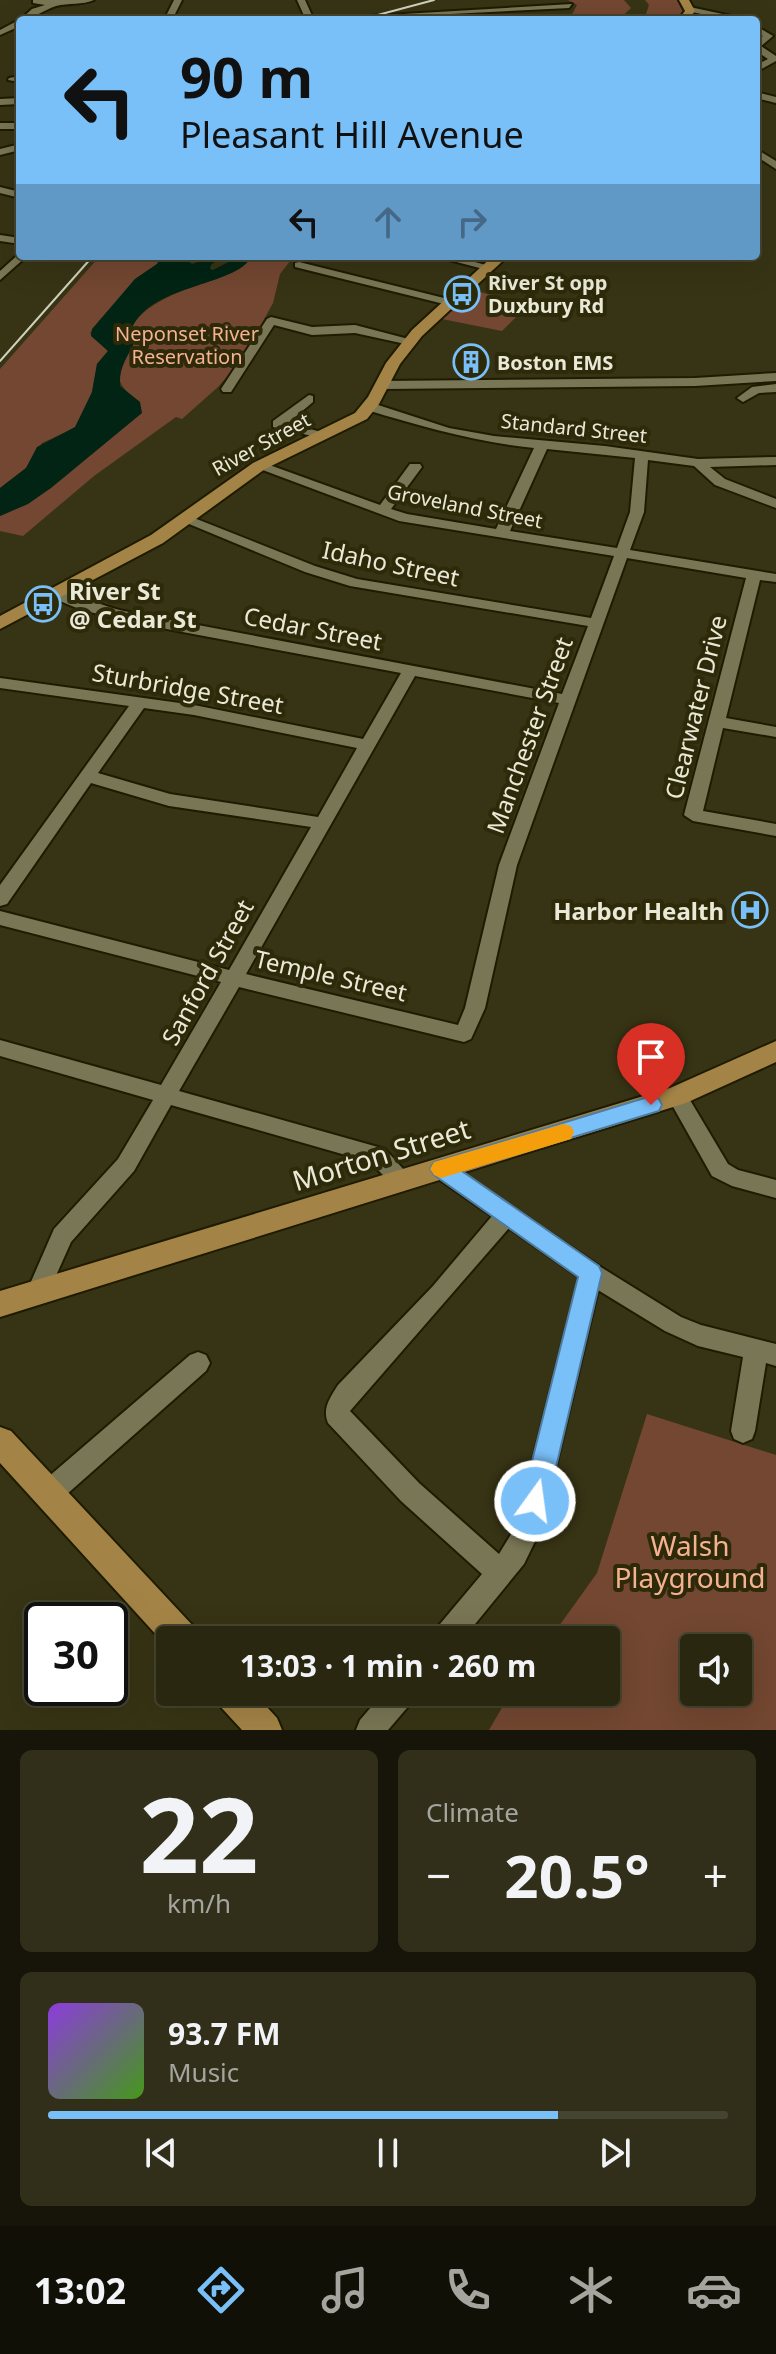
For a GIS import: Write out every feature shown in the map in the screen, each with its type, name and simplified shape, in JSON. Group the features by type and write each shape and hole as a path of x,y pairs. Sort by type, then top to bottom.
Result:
{"main road":[{"path":"371,407 392,365 410,341 496,260"},
{"name":"River Street","path":"0,623 126,557 259,466 344,426 371,407"},
{"name":"Morton Street","path":"0,1304 677,1096 776,1051"},
{"path":"0,1441 170,1626"},
{"path":"243,1706 265,1730"}],"street":[{"path":"36,0 62,3 90,0"},
{"path":"686,4 700,0"},
{"path":"32,16 62,3"},
{"path":"686,4 727,16"},
{"path":"402,16 569,6"},
{"path":"760,30 769,36 760,44"},
{"path":"0,277 18,260"},
{"path":"456,260 487,267"},
{"path":"299,265 448,302"},
{"path":"227,389 271,321 312,331 355,329 410,341"},
{"path":"382,385 695,382 776,377"},
{"path":"743,398 756,390 776,388"},
{"path":"309,399 278,424 320,436"},
{"name":"Standard Street","path":"371,407 447,431 542,445 698,463 776,461"},
{"path":"501,534 542,445"},
{"name":"Manchester Street","path":"464,1034 475,1008 501,886 637,512 642,455"},
{"path":"698,463 720,482 776,504"},
{"name":"Groveland Street","path":"259,466 382,512 622,555 776,578"},
{"path":"382,512 415,467"},
{"name":"Idaho Street","path":"184,519 345,580 596,623"},
{"name":"Clearwater Drive","path":"754,575 693,815 776,830"},
{"name":"Cedar Street","path":"53,593 124,616 567,700"},
{"name":"Sanford Street","path":"38,1291 62,1236 126,1165 411,670"},
{"name":"Sturbridge Street","path":"0,683 194,710 367,745"},
{"path":"0,899 139,703"},
{"path":"715,721 776,732"},
{"path":"88,776 169,800 321,823"},
{"name":"Temple Street","path":"0,918 464,1034"},
{"path":"0,1048 377,1155 403,1181"},
{"path":"677,1096 720,1170 732,1177 776,1189"},
{"path":"441,1169 591,1273 673,1324 698,1335 766,1352 743,1431"},
{"path":"501,1574 410,1492 337,1415 338,1406 347,1393 441,1293 506,1216"},
{"path":"457,1626 501,1574 528,1529 591,1273"},
{"path":"49,1493 198,1363"},
{"path":"370,1730 390,1706"}],"green space":[{"path":"568,0 624,0 631,8 622,16 571,16 577,5"},
{"path":"645,0 677,0 683,12 679,16 645,16 649,5"},
{"name":"Neponset River Reservation","path":"96,260 160,260 135,279 90,333 108,351 97,364 92,392 79,423 73,429 42,443 26,468 0,488 0,369"},
{"name":"Neponset River Reservation","path":"248,260 291,260 280,274 273,303 243,358 218,387 182,419 176,417 94,476 23,536 0,531 0,516 59,481 93,452 140,402 125,389 119,377 122,363 133,346 131,328 143,313 158,302 244,265"},
{"path":"473,290 528,305 502,331 442,319"},
{"name":"Walsh Playground","path":"647,1414 776,1455 776,1730 489,1730 503,1706 620,1706 620,1626 559,1626 597,1573"}],"shaded area":[{"path":"160,260 186,260 192,264 197,260 217,260 211,265 210,269 213,270 232,260 248,260 228,275 171,295 139,317 130,334 134,343 122,368 120,386 140,402 142,413 51,488 28,504 0,516 0,488 26,468 37,447 75,427 92,392 97,364 108,351 91,336 92,329 135,279"}],"tram line":[{"path":"374,16 434,0"},
{"path":"0,361 89,260"}],"slow traffic":[{"path":"441,1169 563,1132"}],"place":[{"name":"River St opp Duxbury Rd","path":"462,294"},
{"name":"Boston EMS","path":"471,362"},
{"name":"River St @ Cedar St","path":"43,604"},
{"name":"Harbor Health","path":"750,910"}],"route":[{"path":"535,1501 591,1273 441,1169 651,1105"}]}
